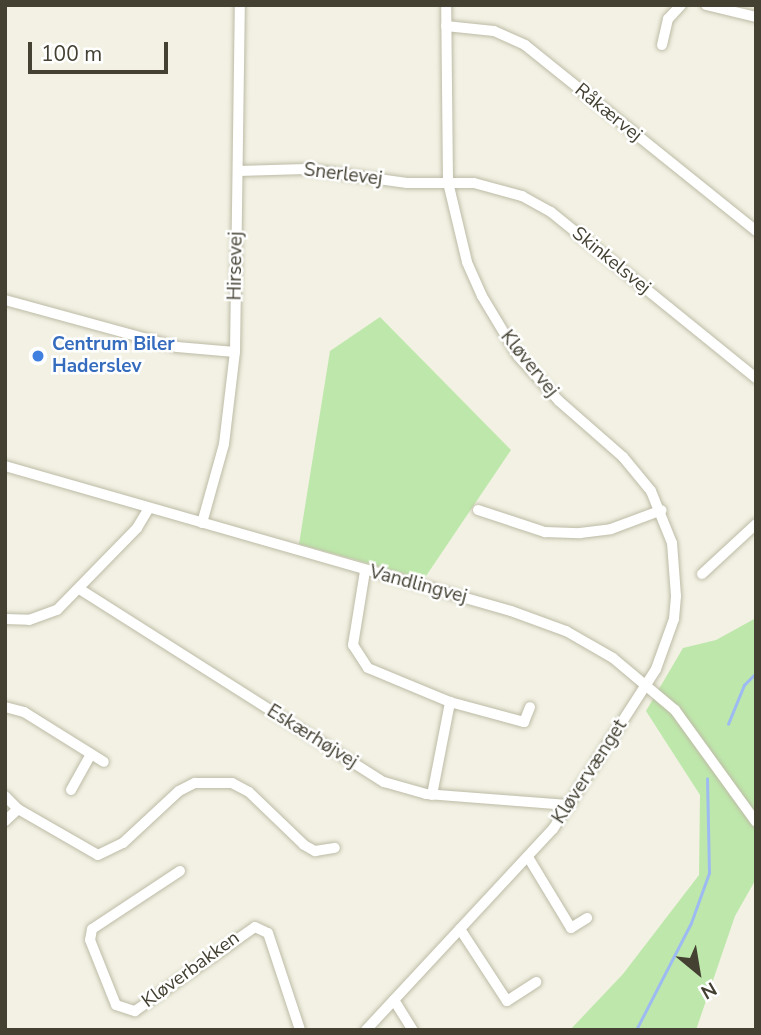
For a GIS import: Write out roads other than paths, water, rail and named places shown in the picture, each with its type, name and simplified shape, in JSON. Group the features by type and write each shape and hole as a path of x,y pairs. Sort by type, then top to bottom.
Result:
{"street":[{"name":"Hirsevej","path":"202,523 224,444 235,352 240,5"},
{"name":"Kløvervej","path":"446,5 448,182 467,262 500,329 559,401 641,476 662,510 677,571 675,607 666,648 647,683"},
{"path":"662,45 668,19 681,5"},
{"path":"706,5 756,17"},
{"name":"Råkærvej","path":"446,26 494,31 525,45 756,231"},
{"name":"Snerlevej","path":"238,171 306,169 407,183 448,182"},
{"name":"Skinkelsvej","path":"448,182 496,187 551,212 756,378"},
{"path":"5,300 177,347 235,352"},
{"name":"Vandlingvej","path":"5,466 566,631 647,683 701,743 756,822"},
{"path":"5,619 43,617 81,590 137,528 149,508"},
{"path":"478,510 545,532 580,533 611,529 662,510"},
{"path":"702,574 756,524"},
{"path":"365,571 353,630 357,657 368,668 450,702 524,722 530,707"},
{"name":"Eskærhøjvej","path":"81,590 384,782 432,795 570,804"},
{"name":"Kløvervænget","path":"366,1030 528,857 570,804 647,683"},
{"path":"432,795 450,702"},
{"path":"5,707 24,712 104,762"},
{"path":"71,790 91,754"},
{"path":"5,796 18,809 98,855 123,843 179,791 204,782 232,783 249,792 304,845 315,851 335,848"},
{"path":"5,821 18,809"},
{"path":"528,857 571,928 587,918"},
{"name":"Kløverbakken","path":"180,870 92,929 90,940 116,1005 135,1011 255,928 268,933 300,1030"},
{"path":"460,929 507,1001 536,982"},
{"path":"394,1000 413,1030"}],"waterway":[{"path":"728,724 744,685 756,673"},
{"path":"636,1030 691,923 709,873 707,779"}],"place":[{"name":"Centrum Biler Haderslev","path":"38,356"}]}
